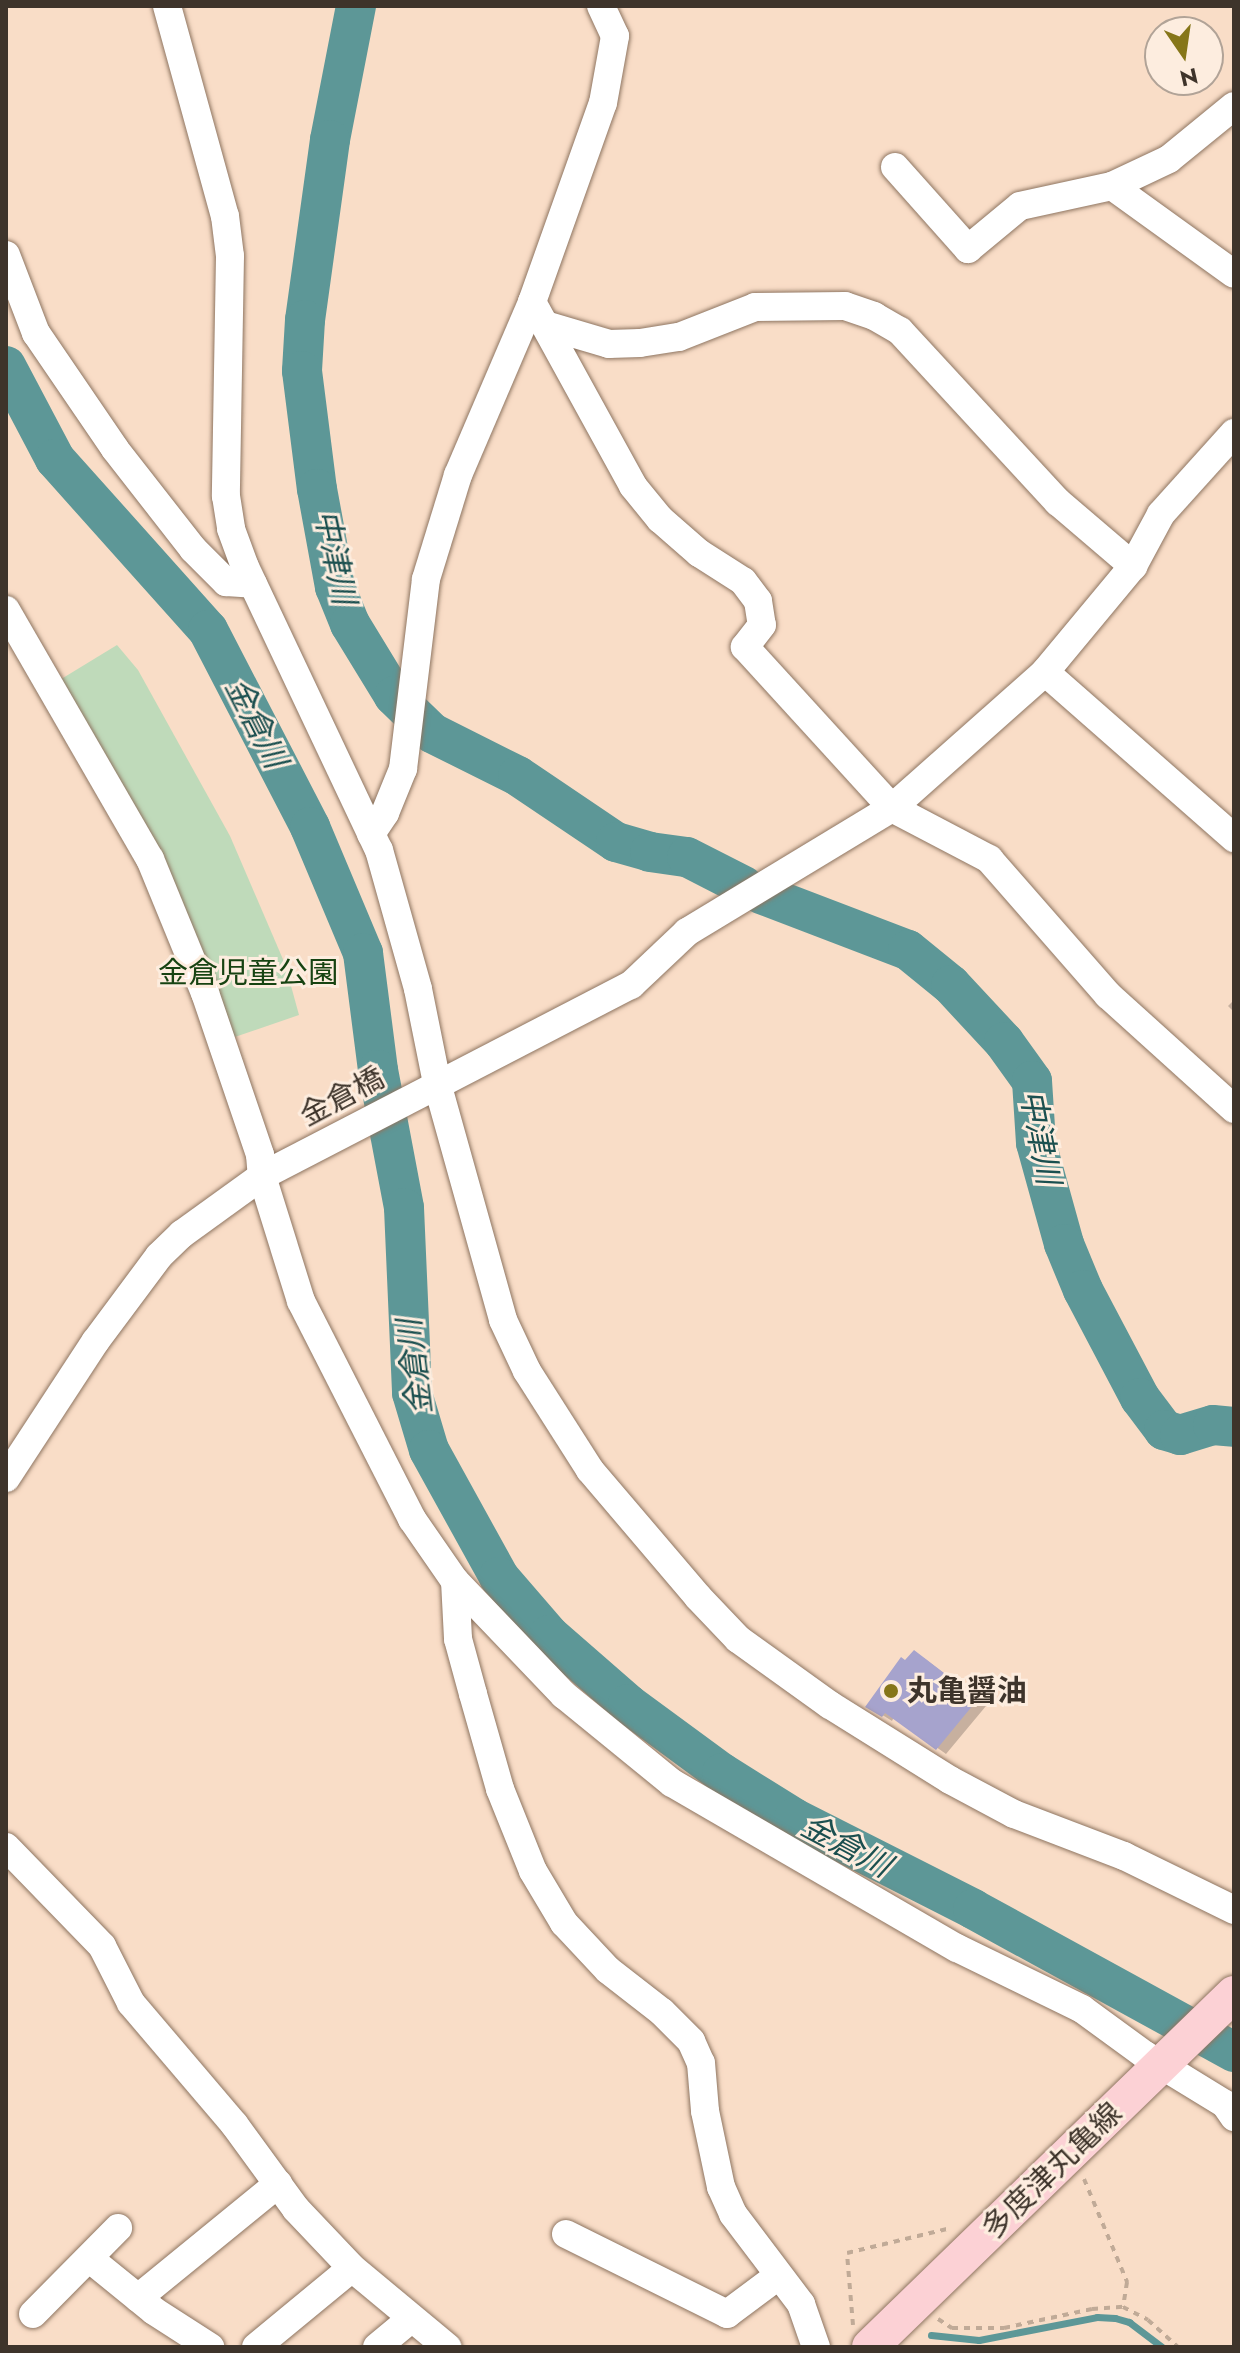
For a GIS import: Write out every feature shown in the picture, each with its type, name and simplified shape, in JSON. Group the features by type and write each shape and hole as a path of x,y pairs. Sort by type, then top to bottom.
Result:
{"main road":[{"name":"多度津丸亀線","path":"862,2341 915,2304 1234,1994"}],"street":[{"path":"167,6 225,216 230,256 226,496 231,529 253,584 371,834 401,924 429,1088 503,1320 527,1371 590,1470 698,1597 738,1639 775,1667 950,1780 1014,1814 1124,1856 1234,1910"},
{"path":"371,834 385,813 403,769 426,579 458,475 539,313 603,103 615,36 601,6"},
{"path":"895,167 968,249 1020,206 1112,186 1169,159 1234,106"},
{"path":"1112,186 1234,274"},
{"path":"6,255 36,333 115,449 193,549 226,582 253,584"},
{"path":"539,313 609,344 679,337 755,307 845,306 874,316 900,331 1058,502 1133,566"},
{"path":"539,313 633,486 660,519 699,553 743,581 758,601 762,625 745,647 892,808 989,859 1108,995 1234,1109"},
{"name":"金倉橋","path":"6,1478 95,1342 159,1256 182,1234 262,1176 631,985 687,932 892,808 1045,672 1133,566 1161,514 1234,433"},
{"path":"6,610 150,859 205,993 260,1155 262,1176 301,1301 412,1519 455,1581 564,1695 672,1783 957,1948 1082,2009 1161,2065 1183,2075 1225,2104 1234,2117"},
{"path":"1045,672 1234,838"},
{"path":"455,1581 458,1639 500,1789 533,1871 564,1923 599,1961 662,2012 691,2041 701,2063 705,2111 721,2187 733,2214 801,2304 816,2347"},
{"path":"6,1847 102,1946 131,2003 234,2124 278,2184 352,2268 447,2347"},
{"path":"138,2298 278,2184"},
{"path":"33,2314 118,2228"},
{"path":"566,2234 727,2314 778,2276"},
{"path":"90,2259 138,2298 210,2347"},
{"path":"256,2347 352,2268"},
{"path":"377,2347 412,2318"}],"path":[{"path":"1084,2179 1127,2282 1123,2307"},
{"path":"862,2341 847,2253 958,2227"},
{"path":"915,2304 952,2328 1004,2328 1092,2309 1123,2307 1148,2320 1178,2347"}],"green space":[{"name":"金倉児童公園","path":"117,645 138,670 230,836 285,964 299,1015 229,1039 58,681"}],"building":[{"path":"914,1650 978,1699 936,1750 885,1713 882,1717 865,1707 901,1657 905,1660"}],"waterway":[{"name":"中津川","path":"356,6 330,140 305,320 302,371 317,489 335,587 350,624 394,696 432,733 518,776 616,842 650,852 687,857 744,886"},
{"name":"金倉川","path":"6,366 55,459 208,630 310,827 363,953 378,1070 404,1208 412,1393 429,1450 499,1577 549,1635 628,1704 722,1773 794,1818 973,1909 1234,2052"},
{"name":"中津川","path":"761,894 908,950 951,985 1004,1042 1032,1081 1036,1143 1064,1244 1083,1290 1140,1398 1164,1430 1180,1435 1213,1425 1234,1427"},
{"path":"931,2335 979,2340 1097,2317 1129,2322 1162,2347"}],"place":[{"name":"丸亀醤油","path":"891,1691"}]}
